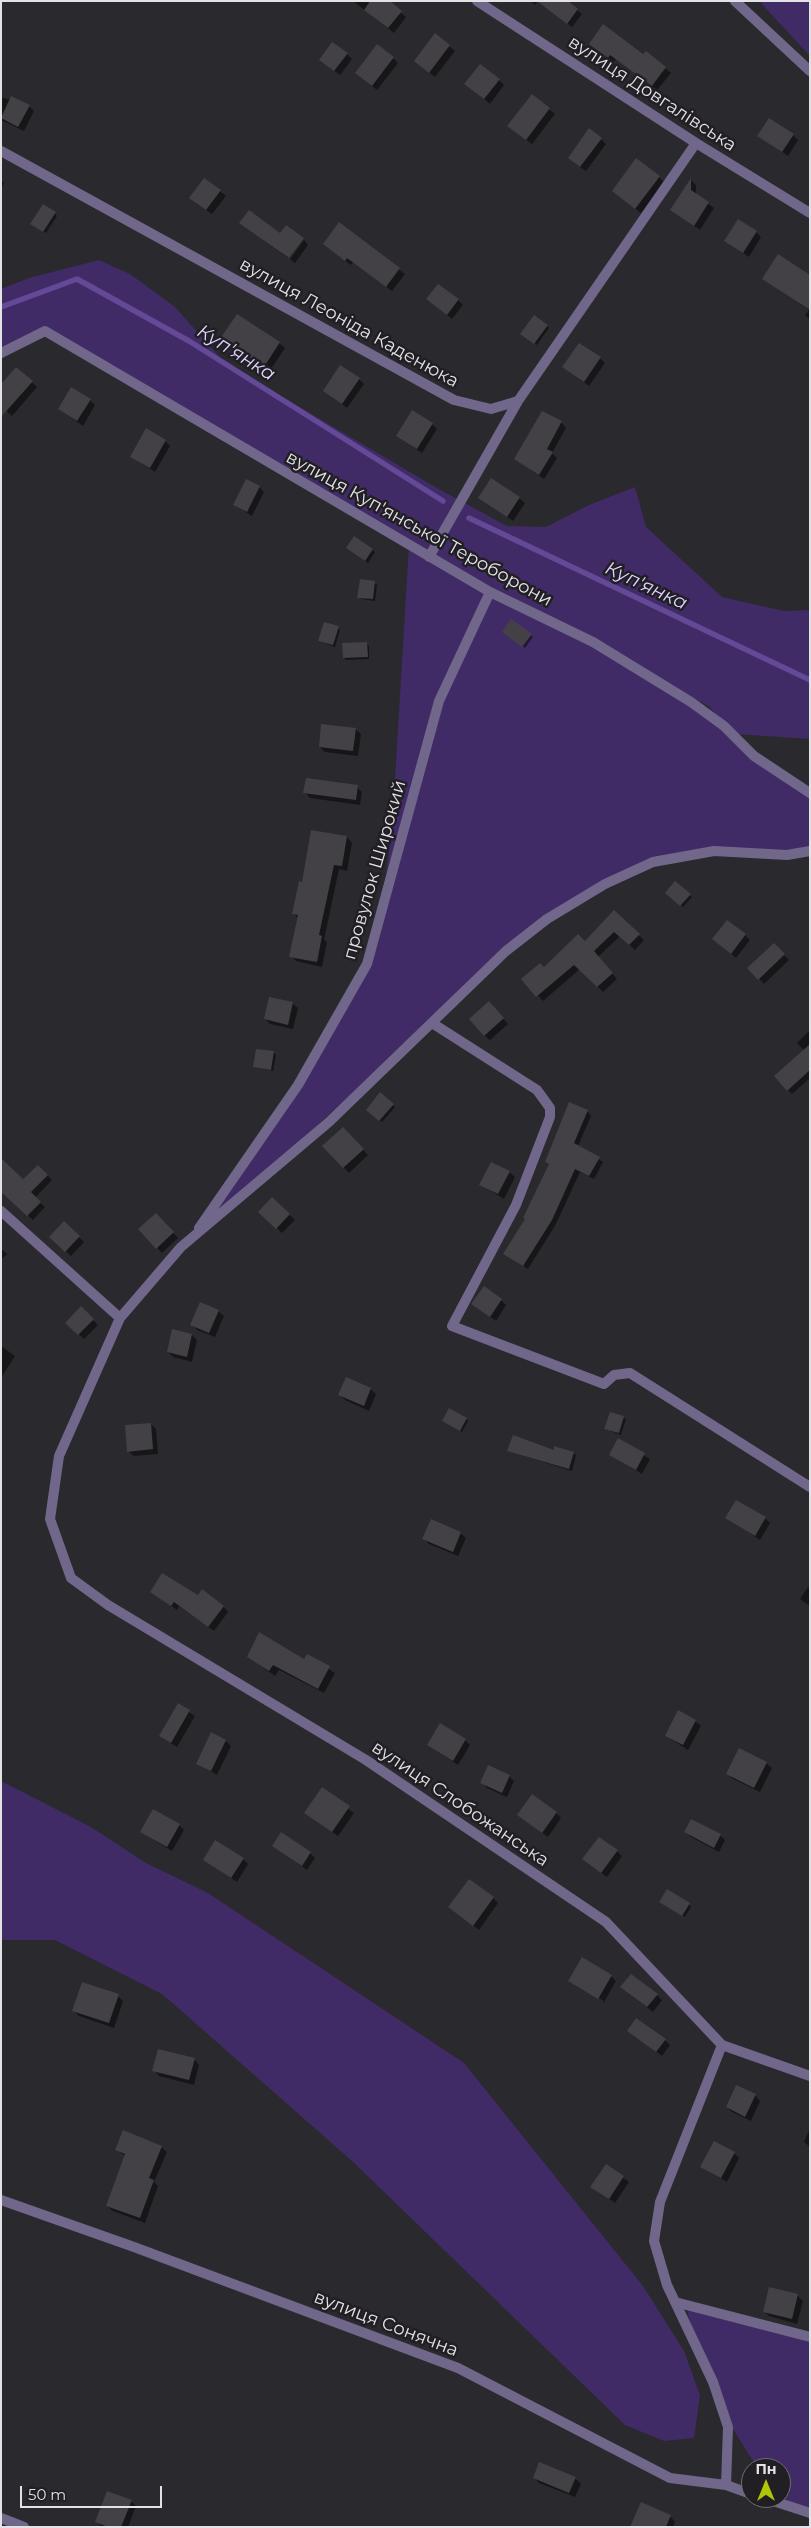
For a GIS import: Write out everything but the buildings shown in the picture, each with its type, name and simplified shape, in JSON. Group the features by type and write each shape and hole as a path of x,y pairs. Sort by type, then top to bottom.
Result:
{"street":[{"name":"вулиця Довгалівська","path":"477,1 696,143 810,213"},
{"path":"735,1 810,71"},
{"path":"429,557 518,401 696,143"},
{"name":"вулиця Леоніда Каденюка","path":"1,151 454,400 491,409 518,401"},
{"name":"вулиця Куп'янської Тероборони","path":"1,353 45,331 490,592 593,642 692,702 724,726 754,756 810,793"},
{"name":"провулок Широкий","path":"190,1240 298,1084 368,964 439,701 490,592"},
{"path":"1,1211 120,1318 190,1240 328,1122 506,951 547,918 605,884 653,862 714,851 787,855 810,851"},
{"path":"432,1023 537,1090 550,1108 550,1117 516,1204 452,1326 604,1384 614,1375 630,1372 810,1487"},
{"name":"вулиця Слобожанська","path":"120,1318 59,1456 50,1519 71,1578 108,1605 366,1760 606,1922 722,2045 810,2076"},
{"path":"722,2045 660,2202 654,2241 667,2285 713,2382 728,2428 726,2485"},
{"name":"вулиця Сонячна","path":"1,2200 134,2246 458,2368 670,2478 726,2485 741,2490"},
{"path":"675,2302 810,2337"},
{"path":"791,2507 810,2513"},
{"path":"1,2518 21,2526"}],"shaded area":[{"path":"759,1 810,1 810,56"},
{"path":"99,260 130,274 175,307 225,363 437,488 507,526 546,527 589,505 635,487 646,527 722,597 784,611 810,610 810,739 735,734 781,774 810,789 810,851 714,851 653,862 547,918 190,1240 260,1140 363,972 381,913 392,829 409,545 45,331 1,353 1,289 29,278","holes":["620,659 710,707 726,726"]},
{"path":"1,1781 91,1827 146,1863 208,1893 464,2063 643,2286 684,2351 700,2395 694,2438 664,2441 625,2425 351,2160 162,1994 55,1940 1,1940"},
{"path":"687,2305 810,2339 810,2511 791,2502 791,2458 752,2458 712,2390 703,2370 690,2327"}],"waterway":[{"name":"Куп'янка","path":"1,307 77,279 189,341 443,501"},
{"name":"Куп'янка","path":"469,518 810,680"}]}
